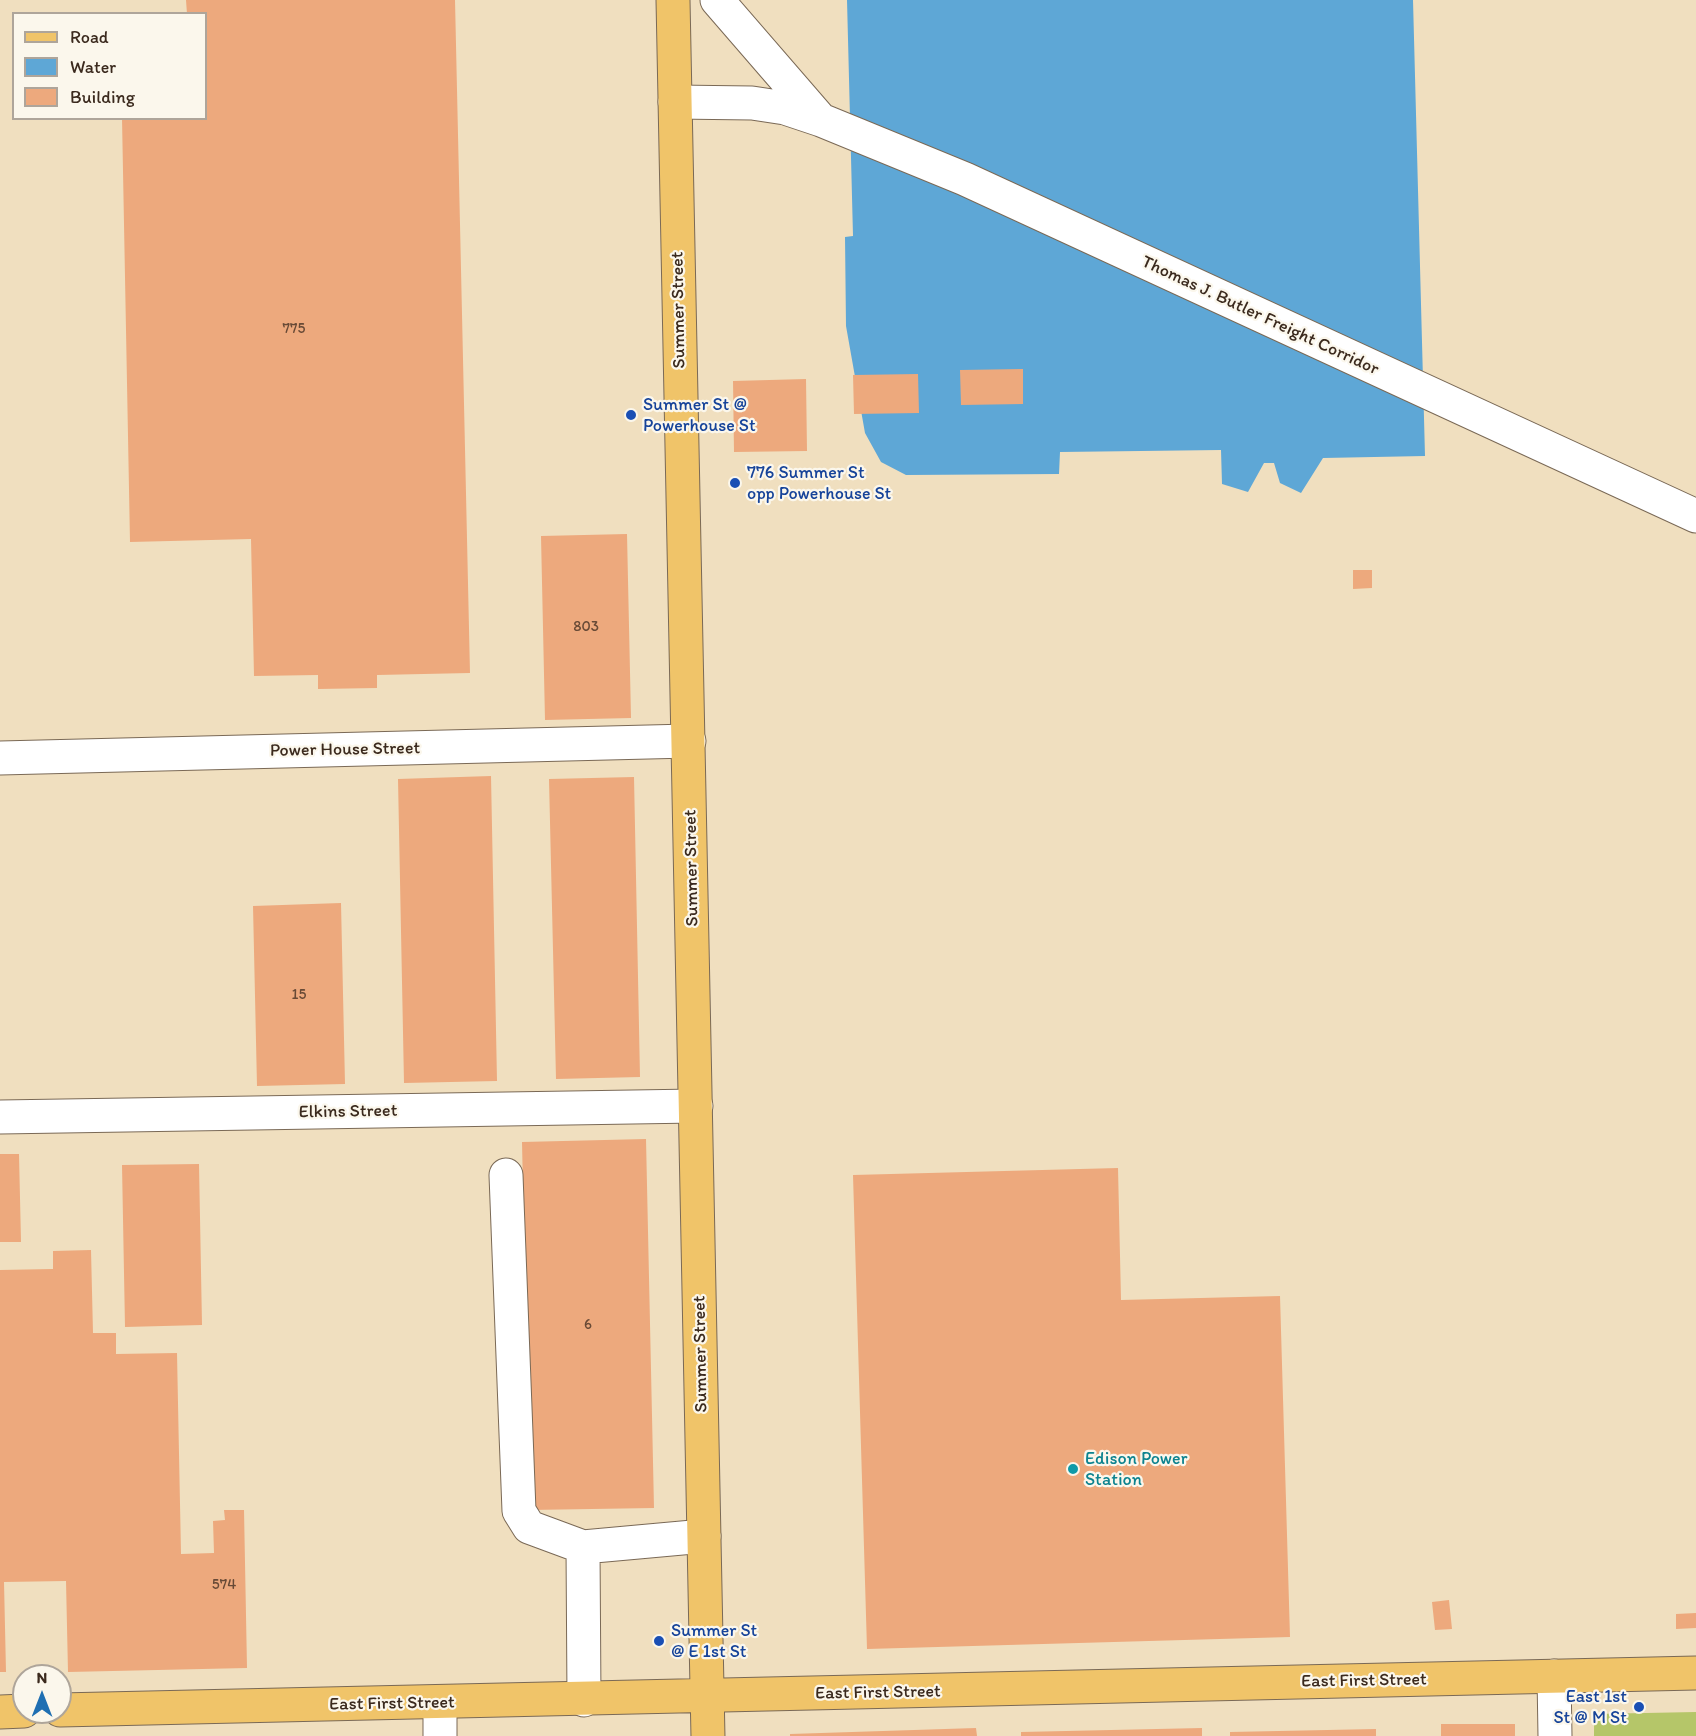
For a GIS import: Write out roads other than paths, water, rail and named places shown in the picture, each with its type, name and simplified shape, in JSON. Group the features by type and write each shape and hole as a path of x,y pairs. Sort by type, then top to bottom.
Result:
{"main road":[{"name":"Summer Street","path":"673,0 708,1736"},
{"name":"East First Street","path":"72,1710 584,1700 1696,1673"}],"street":[{"name":"Thomas J. Butler Freight Corridor","path":"717,0 750,41 821,120"},
{"name":"Thomas J. Butler Freight Corridor","path":"675,102 752,103 785,108 821,120 965,179 1696,516"},
{"name":"Power House Street","path":"0,758 689,741"},
{"name":"Elkins Street","path":"0,1117 696,1106"},
{"path":"506,1175 519,1511 529,1527 583,1547 704,1536"},
{"path":"583,1547 584,1700"},
{"path":"1554,1676 1555,1736"},
{"path":"440,1703 441,1736"}],"water":[{"path":"847,0 1413,0 1425,456 1323,458 1301,493 1280,483 1274,463 1264,463 1248,492 1222,484 1221,450 1060,452 1059,474 906,475 881,462 865,433 846,326 845,237 853,236"}],"place":[{"name":"Summer St @ Powerhouse St","path":"631,415"},
{"name":"776 Summer St opp Powerhouse St","path":"735,483"},
{"name":"Edison Power Station","path":"1073,1469"},
{"name":"Summer St @ E 1st St","path":"659,1641"},
{"name":"East 1st St @ M St","path":"1639,1707"}]}
